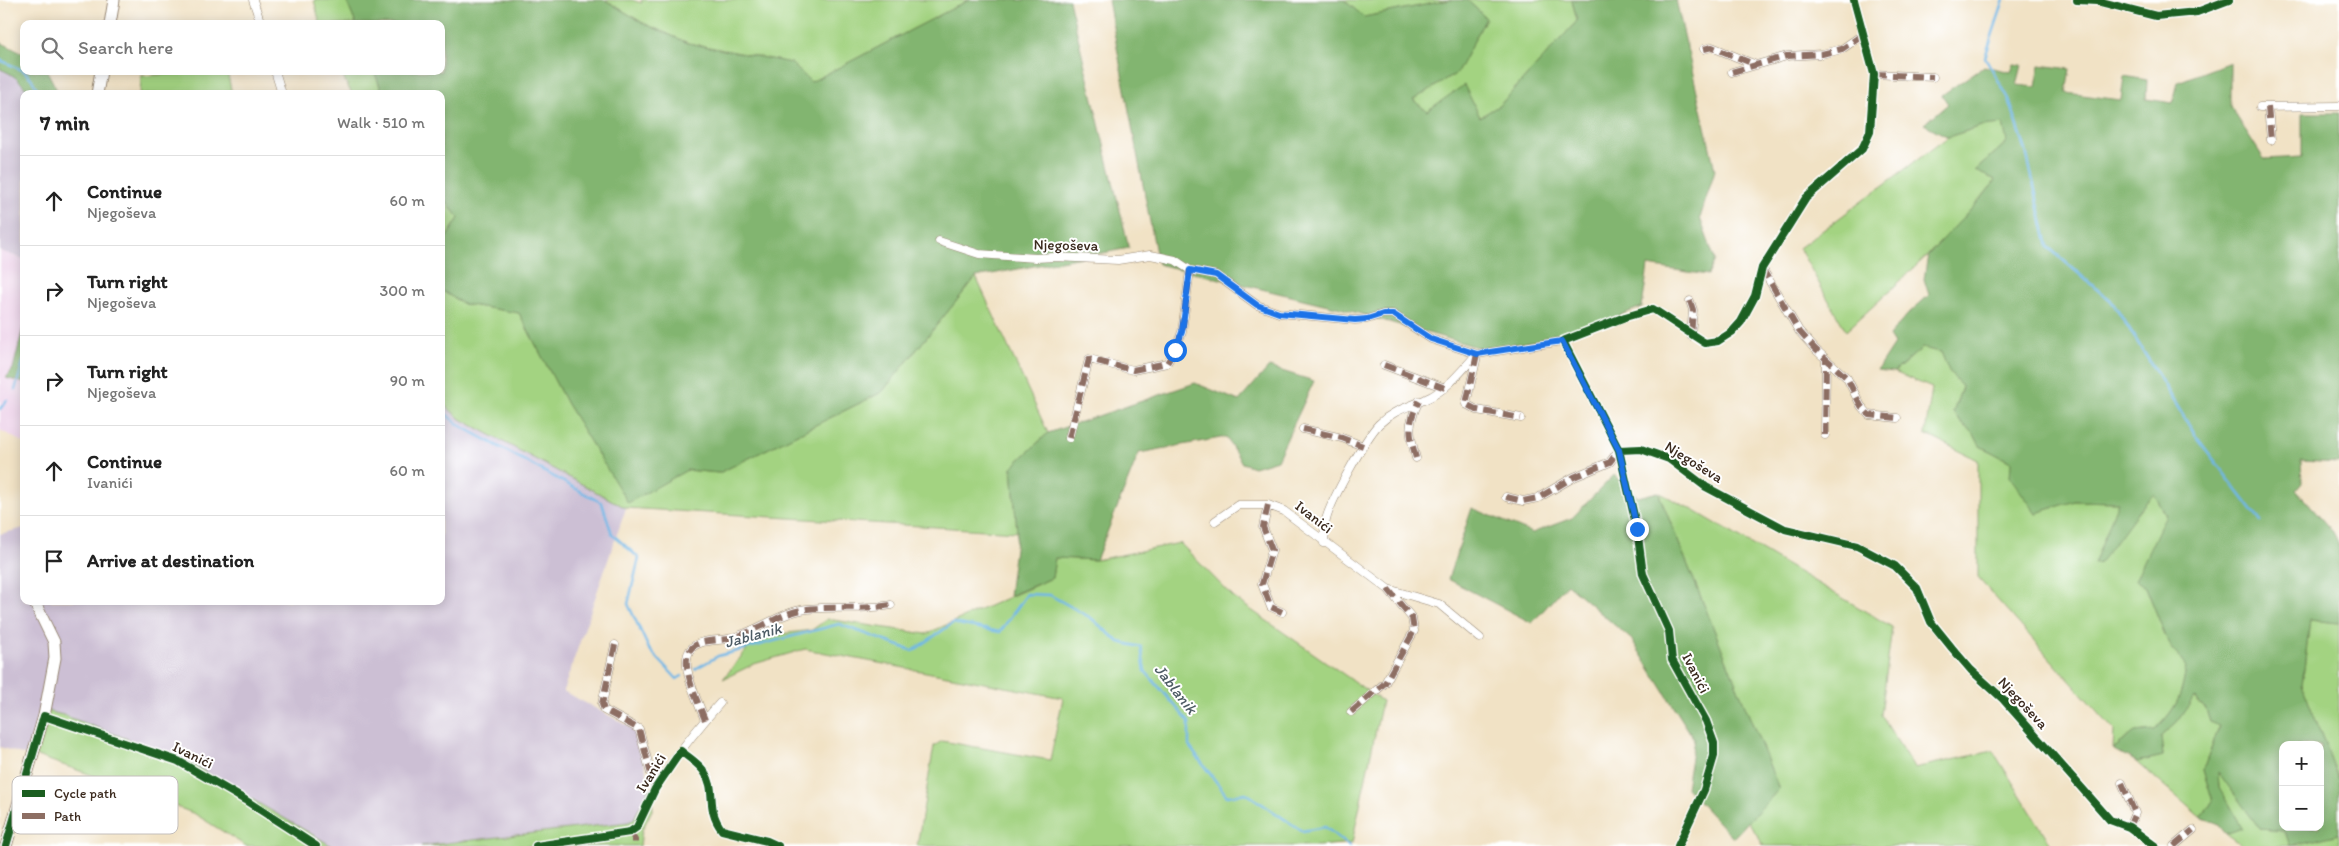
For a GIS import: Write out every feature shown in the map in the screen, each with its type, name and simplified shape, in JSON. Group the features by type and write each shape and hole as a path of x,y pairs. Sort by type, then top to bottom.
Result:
{"street":[{"path":"111,20 114,0"},
{"path":"253,0 260,20"},
{"name":"Njegoševa","path":"939,241 979,254 1026,258 1118,260 1150,255 1175,260 1190,270 1216,275 1257,305 1279,313 1355,320 1367,319 1383,314 1393,314 1431,339 1477,354 1562,341 1625,317 1653,309 1691,336 1705,343 1718,340 1732,332 1746,315 1755,296 1762,268 1806,198 1862,149 1870,132 1874,74 1854,0"},
{"path":"2077,0 2096,1 2156,16 2197,12 2229,0"},
{"path":"1732,72 1787,56 1822,54 1842,48 1862,35"},
{"path":"1704,49 1712,47 1756,65"},
{"path":"1874,74 1933,77"},
{"path":"98,90 100,75"},
{"path":"276,75 281,90"},
{"path":"2271,140 2264,107 2339,106"},
{"path":"1762,268 1799,331 1826,360 1847,378 1861,406 1869,415 1897,418"},
{"path":"1069,438 1089,359 1133,370 1167,363 1175,350 1182,332 1190,270"},
{"path":"1690,302 1693,310 1691,336"},
{"path":"1506,497 1523,501 1538,498 1574,477 1610,462 1619,450 1562,341"},
{"path":"1324,543 1326,520 1363,446 1379,424 1401,408 1445,388 1477,354"},
{"path":"1477,354 1466,404 1477,410 1520,418"},
{"path":"1825,435 1826,360"},
{"path":"1384,365 1445,388"},
{"path":"1416,458 1409,427 1411,418 1420,401"},
{"path":"1303,429 1342,438 1363,446"},
{"name":"Njegoševa","path":"1619,450 1641,449 1665,457 1706,487 1785,529 1858,546 1895,566 1917,588 1931,622 1971,670 2003,699 2110,820 2129,826 2155,846"},
{"name":"Ivanići","path":"1619,450 1637,529 1643,574 1669,631 1672,660 1706,721 1714,743 1714,756 1704,790 1678,846"},
{"path":"1215,520 1238,505 1268,504 1263,527 1272,550 1262,584 1271,606 1282,612"},
{"name":"Ivanići","path":"1268,504 1284,511 1324,543 1388,589 1412,618 1414,631 1385,683 1351,712"},
{"name":"Ivanići","path":"1388,589 1439,604 1480,638"},
{"path":"26,776 44,716 55,648 36,605"},
{"path":"705,720 687,670 687,656 691,648 696,645 732,638 806,609 868,609 891,605"},
{"name":"Ivanići","path":"615,645 602,704 604,710 639,729 655,789"},
{"path":"681,752 720,702"},
{"name":"Ivanići","path":"44,716 178,761 245,800 316,846"},
{"name":"Ivanići","path":"536,846 630,832 637,827 655,789 681,752 705,772 709,782 712,814 722,830 767,840 778,846"},
{"path":"2122,783 2135,813 2129,826"},
{"path":"6,846 12,825"},
{"path":"2174,846 2193,830"}],"shaded area":[{"path":"0,69 12,73 20,80 26,90 20,90 20,258 0,251"},
{"path":"0,251 20,258 20,340 13,369 6,378 20,382 20,441 0,430"},
{"path":"445,406 459,418 626,508 563,691 636,730 650,787 634,819 629,822 421,846 332,846 186,761 63,715 43,711 30,757 0,747 0,534 20,529 20,605 445,605"}],"green space":[{"path":"314,0 346,0 354,20 319,20"},
{"path":"346,0 605,0 643,23 688,43 791,63 811,82 969,0 1069,0 1129,248 976,277 882,392 719,473 687,470 628,503 567,404 519,313 463,304 445,293 445,240 459,218 445,201 445,90 381,90 376,75 445,75 445,20 354,20"},
{"path":"605,0 632,0 642,3 641,0 969,0 811,82 790,63 688,43 643,23"},
{"path":"1108,0 1344,0 1364,17 1450,0 1467,0 1486,18 1457,73 1413,100 1427,111 1464,85 1480,117 1500,105 1577,21 1572,0 1676,0 1715,170 1700,218 1715,260 1708,275 1648,266 1642,307 1562,337 1484,349 1340,308 1158,264"},
{"path":"1344,0 1450,0 1364,17"},
{"path":"1467,0 1572,0 1577,21 1500,105 1480,117 1464,86 1426,112 1413,100 1457,73 1486,18"},
{"path":"0,42 20,52 20,75 49,75 57,90 26,90 17,78 0,69"},
{"path":"2230,62 2230,106 2264,159 2302,157 2302,113 2339,113 2339,463 2301,461 2302,483 2296,490 2333,532 2339,544 2339,623 2310,620 2302,685 2324,741 2279,741 2279,831 2260,829 2218,772 2219,788 2242,828 2226,834 2217,823 2200,817 2213,802 2203,770 2220,726 2210,722 2206,709 2194,697 2177,722 2161,736 2163,756 2137,762 2113,749 2135,732 2155,730 2174,708 2181,693 2185,676 2186,665 2170,647 2146,587 2135,580 2166,515 2154,494 2140,509 2100,563 2094,564 2118,502 2075,501 2036,513 2010,477 2011,462 1980,446 1975,436 1953,413 1962,387 1949,371 1941,352 1922,348 1894,372 1877,370 1894,344 1889,336 1909,313 1929,295 1924,279 1928,255 1980,200 1996,180 1975,171 2007,142 2003,124 1982,126 1948,137 1924,124 1948,104 1942,95 1984,66 2011,72 2014,64 2022,65 2017,85 2036,87 2040,65 2070,69 2066,93 2121,100 2124,76 2147,80 2146,99 2173,103 2178,82"},
{"path":"228,75 231,90 140,90 141,76"},
{"path":"342,75 376,75 381,90 350,90"},
{"path":"2003,123 2007,142 1975,171 1996,180 1943,240 1846,331 1799,248 1948,137 1982,126"},
{"path":"445,201 459,218 445,240"},
{"path":"976,277 1048,433 1012,467 1017,532 626,508 459,418 445,406 445,292 464,304 519,313 567,404 628,502 687,470 719,473 882,392"},
{"path":"20,340 20,382 6,378 13,369"},
{"path":"1922,348 1941,352 1949,371 1962,387 1953,413 1975,436 1980,446 2011,462 2036,513 2075,501 2119,502 2095,564 2154,493 2166,515 2155,542 2146,587 2170,647 2186,665 2183,685 2178,700 2169,715 2155,730 2135,732 2113,749 2114,730 1978,578 1978,460 1925,434 1932,388 1894,372"},
{"path":"1269,367 1314,381 1277,460 1254,467 1242,463 1226,437 1139,453 1096,560 1055,558 1052,578 1009,596 1017,532 1012,467 1048,433 1195,383 1239,401"},
{"path":"1614,475 1638,497 1658,492 1779,789 1733,838 1686,788 1694,739 1632,640 1567,584 1532,623 1448,579 1472,508 1532,533 1572,518"},
{"path":"1658,492 1693,510 1892,627 1881,715 1914,768 1993,751 2052,846 1764,846 1748,821 1779,789"},
{"path":"1180,543 1234,598 1382,701 1352,843 1319,846 917,846 934,746 942,741 1050,760 1063,698 805,649 754,664 723,679 757,637 812,630 827,619 926,634 1052,578 1055,558 1096,560"},
{"path":"2310,620 2339,623 2339,780 2324,741 2302,685"},
{"path":"2193,697 2206,709 2210,722 2220,725 2203,770 2213,802 2200,817 2137,762 2163,756 2161,736 2177,722"},
{"path":"43,710 63,715 186,761 332,846 246,846 195,814 178,807 178,776 94,776 31,754"},
{"path":"2324,741 2339,780 2339,834 2290,846 2285,831 2324,831"},
{"path":"2218,771 2260,829 2285,831 2290,845 2339,834 2339,846 2243,846 2226,834 2241,827 2219,788"},
{"path":"650,787 653,808 642,830 640,846 421,846 629,822 634,819"}],"waterway":[{"path":"2004,0 1985,57 2009,99 2026,151 2048,247 2114,304 2195,435 2261,522"},
{"path":"0,60 20,69"},
{"path":"28,75 38,90"},
{"path":"15,390 20,373"},
{"path":"0,409 7,400"},
{"name":"Jablanik","path":"445,413 459,425 602,503 612,534 639,558 628,604 649,649 677,679 682,676"},
{"name":"Jablanik","path":"695,669 718,656 839,624 913,651 953,623 1000,632 1027,594 1050,595 1091,618 1119,642 1141,647 1145,671 1189,722 1189,746 1227,796 1246,793 1302,831 1325,827 1349,846"}],"marked path":[{"path":"1732,72 1787,56 1822,54 1842,49 1862,35"},
{"path":"1704,49 1712,47 1756,65"},
{"path":"1874,74 1933,77"},
{"path":"2268,107 2271,140"},
{"path":"1762,268 1799,331 1815,349 1847,378 1861,406 1869,415 1897,418"},
{"path":"1069,438 1089,359 1133,370 1167,363 1175,350 1182,332 1190,270"},
{"path":"1690,301 1693,310 1691,336"},
{"path":"1477,354 1466,404 1477,410 1521,418"},
{"path":"1825,435 1826,360"},
{"path":"1384,365 1445,388"},
{"path":"1416,458 1410,429 1412,416 1419,401"},
{"path":"1303,429 1342,438 1363,446"},
{"path":"1506,497 1523,501 1538,498 1574,477 1610,462 1619,450"},
{"path":"1268,505 1263,527 1272,550 1262,584 1271,607 1282,612"},
{"path":"1351,712 1385,683 1414,631 1412,618 1388,589"},
{"path":"705,720 687,669 688,654 696,645 707,641 742,635 797,611 818,608 891,605"},
{"path":"615,645 602,704 604,710 639,729 655,789"},
{"path":"2122,783 2135,813 2129,827"},
{"path":"2174,846 2193,830"},
{"path":"630,832 635,840 635,846"}],"cycle path":[{"path":"1854,0 1874,74 1870,132 1862,149 1806,198 1762,268 1755,296 1741,322 1732,332 1718,341 1705,343 1653,309 1625,317 1563,341 1619,450 1641,449 1669,459 1706,487 1785,529 1857,546 1895,566 1917,588 1931,622 1952,648 1971,670 2003,699 2110,820 2129,827 2155,846"},
{"path":"2077,0 2097,1 2156,16 2197,12 2229,0"},
{"path":"1619,450 1637,529 1643,574 1669,631 1672,660 1706,721 1714,743 1714,756 1704,790 1678,846"},
{"path":"26,776 44,716 178,761 245,800 316,846"},
{"path":"536,846 630,832 637,827 655,789 681,751 705,773 710,786 714,814 722,830 767,841 778,846"},
{"path":"6,846 12,825"}],"route":[{"path":"1175,350 1182,332 1190,270 1216,275 1257,305 1279,313 1355,320 1367,319 1383,314 1393,314 1399,316 1431,339 1477,354 1562,341 1619,450 1637,529"}]}
